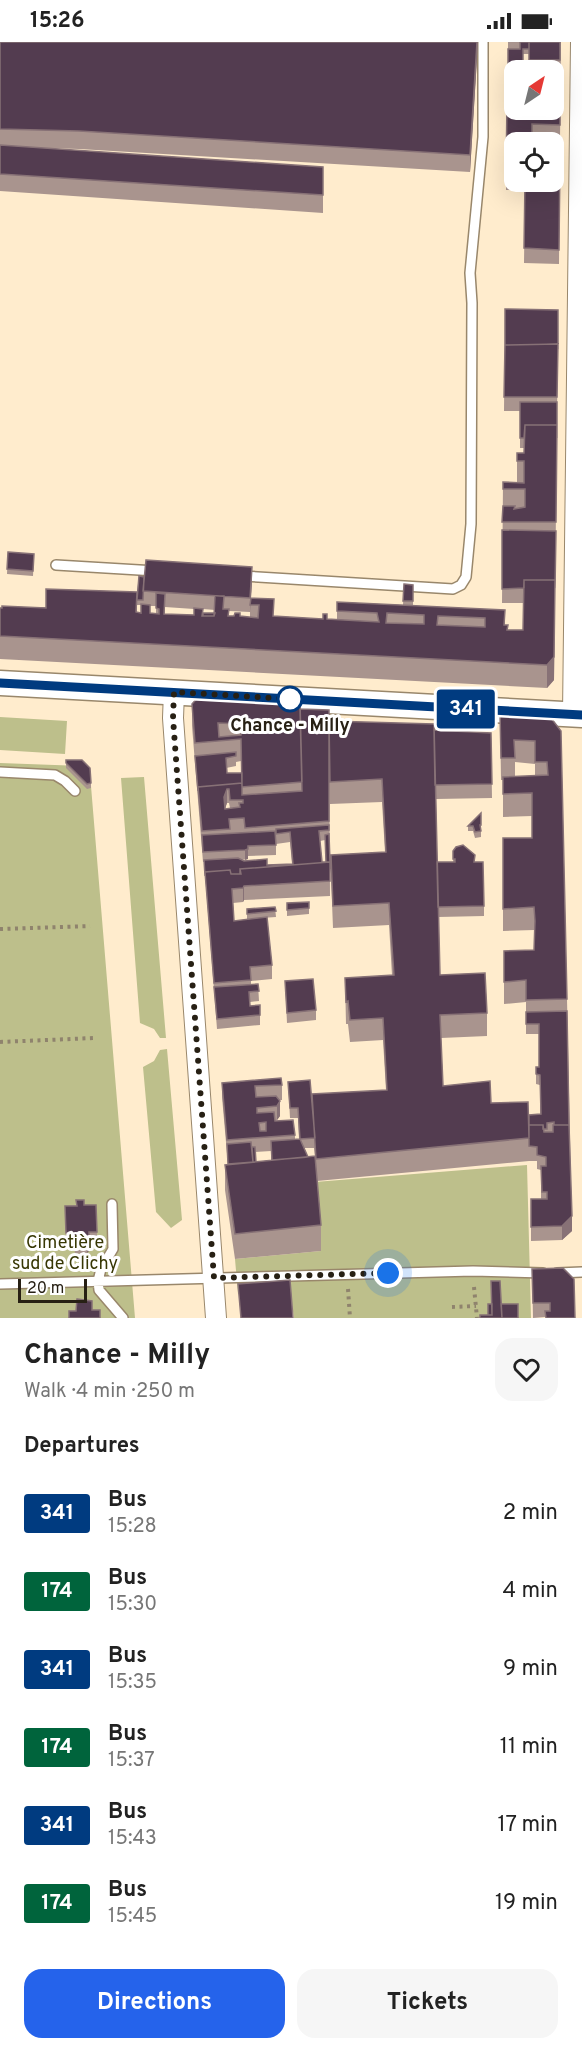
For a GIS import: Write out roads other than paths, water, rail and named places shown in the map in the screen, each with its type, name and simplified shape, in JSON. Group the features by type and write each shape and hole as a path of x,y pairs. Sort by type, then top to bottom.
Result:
{"street":[{"path":"0,683 577,715 581,42"},
{"path":"174,692 173,718 216,1318"}],"lane":[{"path":"233,575 453,589 461,585 466,577 471,512 472,303 470,273 483,137 483,42"},
{"path":"56,565 162,571"},
{"path":"0,772 54,775 65,781 75,791"},
{"path":"112,1204 113,1249 101,1269 98,1281 99,1290 123,1318"},
{"path":"0,1284 473,1271 531,1274 582,1272"}],"place":[{"name":"Chance - Milly","path":"290,699"}],"park label":[{"name":"Cimetière sud de Clichy","path":"65,1252"}]}
